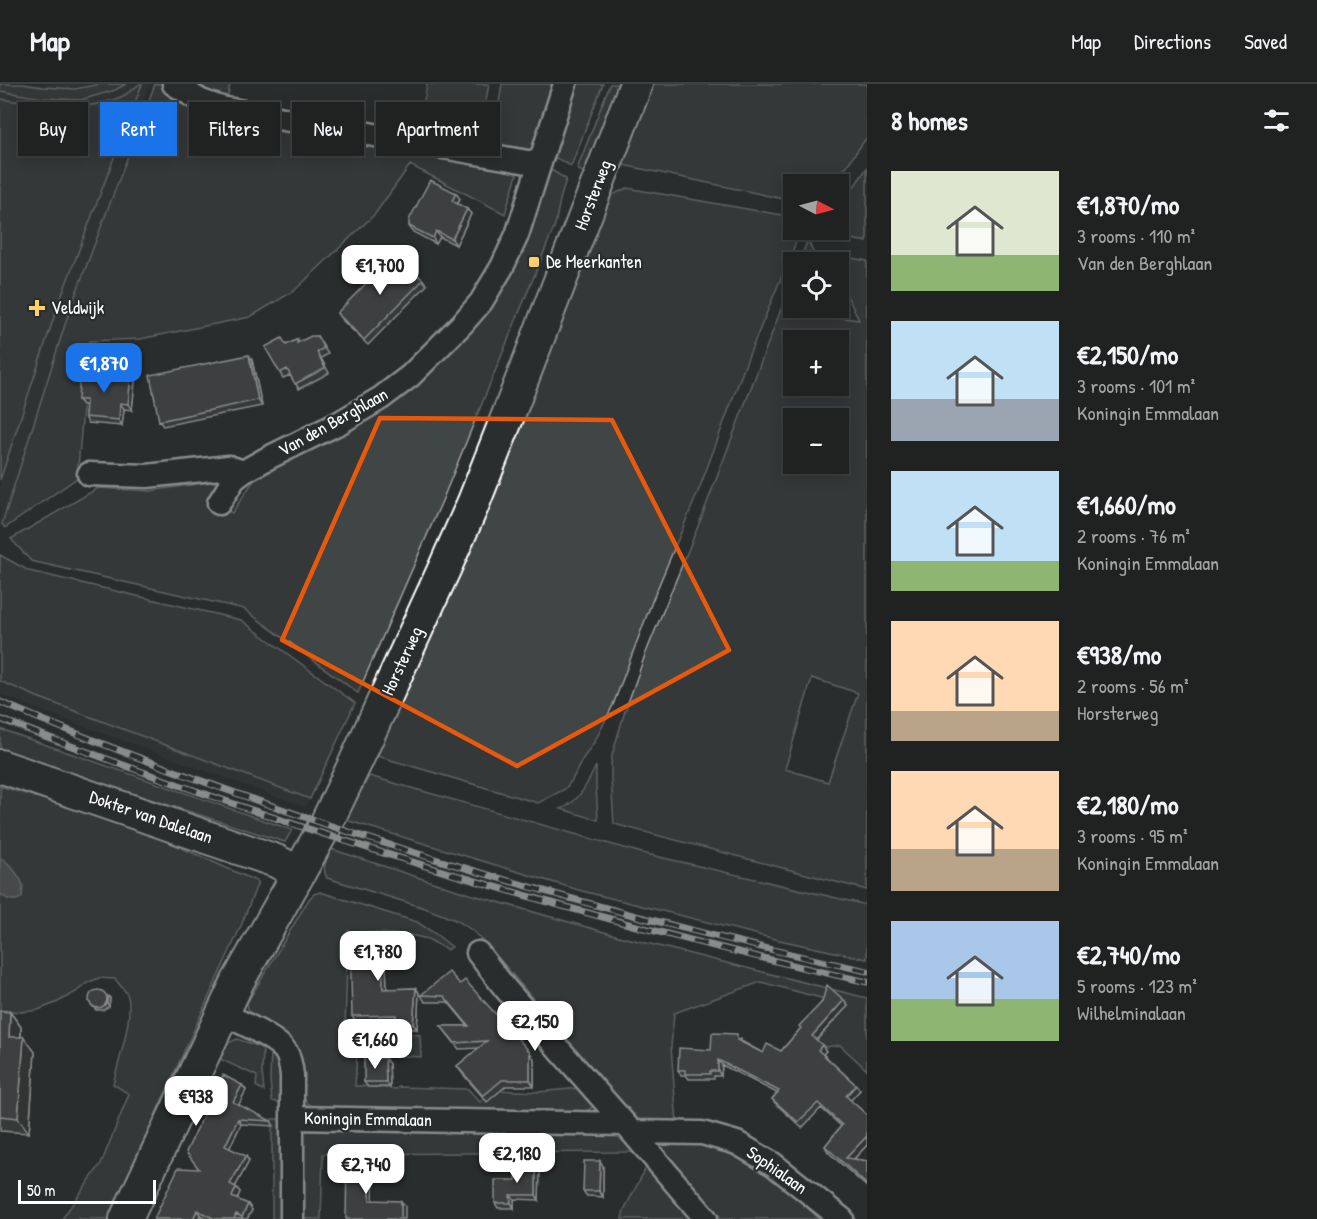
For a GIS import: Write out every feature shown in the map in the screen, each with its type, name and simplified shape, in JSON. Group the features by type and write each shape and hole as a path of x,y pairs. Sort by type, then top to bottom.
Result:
{"main road":[{"name":"Horsterweg","path":"126,1219 222,1013 326,824 473,504 636,84"},
{"name":"Dokter van Dalelaan","path":"0,766 276,861 299,873"}],"street":[{"path":"174,84 201,101 220,108 539,164"},
{"name":"Van den Berghlaan","path":"219,503 234,479 243,472 339,423 381,398 410,375 454,333 480,302 502,267 517,235 565,84"},
{"path":"89,474 147,476 230,467 243,472"},
{"path":"478,953 505,988 706,1219"},
{"path":"222,1013 268,1037 288,1054 292,1075 292,1219"},
{"name":"Koningin Emmalaan","path":"292,1118 629,1128"},
{"name":"Sophialaan","path":"629,1128 702,1133 737,1143 773,1164 842,1219"}],"highlighted area":[{"path":"380,418 612,420 729,650 517,766 282,640"}],"shaded area":[{"name":"Veldwijk","path":"0,84 149,84 143,102 100,102 100,156 125,156 0,532"},
{"path":"0,84 75,89 101,84 126,84 115,90 81,100 42,98 0,91"},
{"path":"142,84 135,102 107,102 121,97"},
{"path":"155,84 162,84 190,102 189,156 280,156 280,129 292,131 292,156 364,156 364,143 376,145 376,156 436,156 518,171 505,214 410,165 375,214 294,291 250,317 140,339 89,341 77,478 5,528 2,524 69,312 128,156 177,156 177,102 148,102"},
{"path":"186,84 230,84 226,98"},
{"path":"427,84 489,84 486,102 424,102"},
{"path":"502,84 558,84 535,149 526,152 500,146 499,102"},
{"path":"578,84 603,84 571,166 552,156"},
{"path":"610,84 622,84 586,174 577,169"},
{"path":"647,84 867,84 867,137 841,174 783,174 783,199 623,165"},
{"path":"0,99 23,102 18,102 18,156 88,156 88,105 100,103 100,156 115,156 58,305 0,480"},
{"path":"548,168 566,179 555,225 442,501 358,693 244,609 31,561 11,539 98,488 150,491 224,480 211,502 232,513 260,471 454,344"},
{"path":"867,168 867,242 849,239 849,194"},
{"path":"627,188 783,215 783,240 797,240 792,252 783,252 783,273 613,705 572,780 565,789 538,803 377,756 513,436 610,196"},
{"path":"808,240 813,252 803,252"},
{"path":"849,258 867,261 867,890 614,824 611,778 611,759 645,655 699,524 783,304 783,318 859,320 849,298","holes":["812,678 858,693 828,782 785,769"]},
{"path":"0,555 29,571 241,620 355,703 310,799 0,681"},
{"path":"0,681 310,799 305,807 37,709 0,694"},
{"path":"0,729 292,830 285,842 0,751"},
{"path":"596,766 598,820 561,809 578,797"},
{"path":"369,776 642,853 867,905 867,959 779,940 582,891 346,820"},
{"path":"0,786 139,829 258,882 241,926 108,1219 62,1219 101,1164 129,1094 113,1084 129,1014 127,994 115,979 99,978 58,1002 38,1010 21,1012 0,1010"},
{"path":"331,849 466,893 622,937 867,998 867,1070 840,1045 825,1047 816,1041 847,1005 761,982 674,1013 671,1047 677,1124 641,1123 473,931 458,921 425,908 327,878 325,867"},
{"path":"0,858 10,866 22,882 22,897 19,899 11,900 0,893"},
{"path":"320,892 417,922 452,947 447,950 428,939 410,935 348,931 345,1028 420,1035 421,1057 357,1053 355,1086 397,1089 398,1087 468,1089 480,1102 493,1090 538,1092 580,1088 595,1106 584,1112 317,1109 309,1104 303,1097 302,1085 250,1020 247,1003 309,899"},
{"path":"237,1039 263,1048 264,1091 256,1086 257,1076 220,1059 228,1043"},
{"path":"271,1050 280,1069 281,1103 272,1101"},
{"path":"272,1119 283,1119 280,1219 272,1219"},
{"path":"304,1129 614,1131 635,1152 323,1154 321,1219 302,1219"},
{"path":"665,1140 716,1144 766,1170 819,1219 722,1219 659,1144"},
{"path":"647,1166 692,1219 622,1219 624,1210"}],"building":[{"path":"430,180 456,193 452,201 467,209 452,239 436,231 433,238 409,226 409,220"},
{"path":"396,253 423,280 364,340 337,313"},
{"path":"311,336 317,336 324,348 317,352 325,368 295,384 287,369 280,373 265,347 282,338 286,345 298,339 297,343"},
{"path":"249,355 258,400 159,421 150,375"},
{"path":"80,371 131,375 128,404 120,403 119,420 85,417 86,400 78,400"},
{"path":"373,937 373,940 401,941 401,960 382,960 383,989 416,988 413,1024 396,1024 396,1015 352,1016 350,938"},
{"path":"449,972 460,984 465,980 530,1052 530,1080 502,1080 483,1096 457,1066 487,1041 455,1043 441,1026 469,1026 444,996 421,995"},
{"path":"827,985 844,1000 812,1036 822,1045 818,1050 856,1085 846,1096 867,1115 867,1136 846,1158 867,1161 867,1185 825,1146 842,1125 818,1103 798,1122 772,1099 779,1091 718,1060 718,1071 710,1071 710,1074 685,1074 685,1070 678,1070 679,1048 711,1050 712,1033 737,1034 737,1040 763,1053 767,1044 781,1051 801,1028 799,1026 822,1002"},
{"path":"98,990 106,995 107,999 102,1007 98,1008 90,1003 89,999 94,991"},
{"path":"0,1011 10,1012 9,1037 24,1037 18,1118 0,1116"},
{"path":"364,1058 385,1058 386,1082 364,1082"},
{"path":"223,1075 242,1085 233,1102 271,1121 238,1119 225,1146 246,1156 230,1184 236,1187 232,1197 248,1204 242,1217 236,1214 234,1219 215,1219 197,1210 193,1219 154,1219 178,1168 199,1169 186,1152"},
{"path":"347,1158 370,1159 370,1200 401,1201 401,1219 346,1219"},
{"path":"584,1161 600,1161 599,1191 583,1191"},
{"path":"517,1163 536,1163 536,1195 510,1195 511,1203 495,1203 495,1180 516,1180"}],"railway":[{"path":"0,702 176,772 418,854 673,926 867,971"},
{"path":"0,719 213,797 429,867 646,929 867,982"}],"place":[{"name":"De Meerkanten","path":"534,262"},
{"name":"Veldwijk","path":"37,308"}]}
